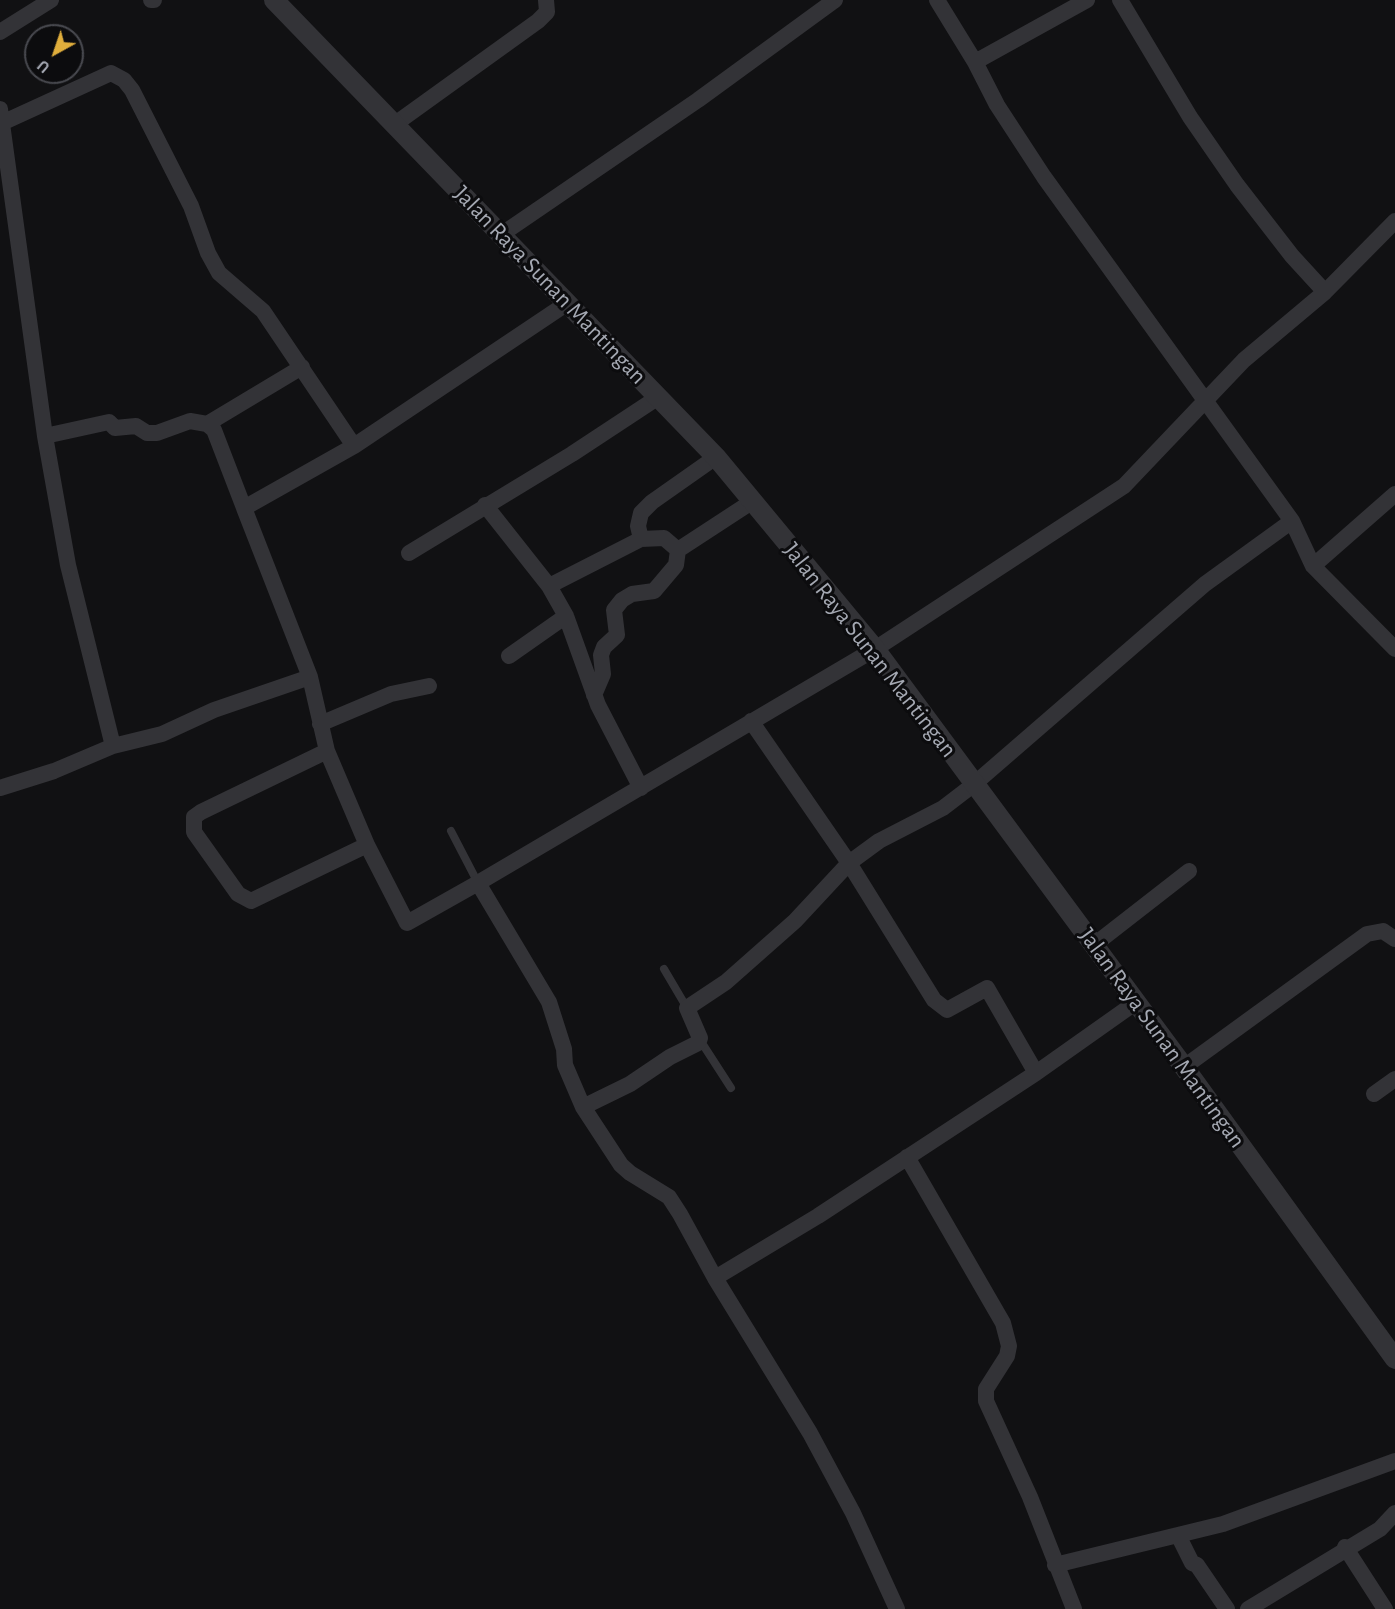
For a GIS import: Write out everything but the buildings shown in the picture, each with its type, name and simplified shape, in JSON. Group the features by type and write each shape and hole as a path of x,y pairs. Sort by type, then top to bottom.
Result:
{"street":[{"path":"0,33 51,0"},
{"name":"Jalan Raya Sunan Mantingan","path":"274,0 716,457 753,501 875,649 973,785 1184,1067 1395,1359"},
{"path":"395,124 538,21 547,12 546,0"},
{"path":"502,234 698,100 835,0"},
{"path":"937,0 975,62 997,105 1044,177 1203,402 1292,521 1313,566 1395,648"},
{"path":"975,62 1087,0"},
{"path":"1120,0 1190,117 1230,175 1292,256 1324,292"},
{"path":"113,746 68,565 45,436 2,116 111,73 118,75 138,101 191,206 208,254 219,273 263,311 354,446"},
{"path":"45,436 109,422 115,428 136,426 147,433 157,433 190,421 207,424 214,430 310,676 327,751 367,845 407,923 875,649 1124,486 1244,360 1324,292 1395,221"},
{"path":"244,508 354,446 566,304"},
{"path":"207,424 302,367"},
{"path":"409,553 572,454 657,398"},
{"path":"641,539 638,526 641,513 652,502 716,457"},
{"path":"1313,566 1395,494"},
{"path":"594,695 603,674 601,655 604,648 617,635 614,610 622,600 632,594 654,591 676,565 678,550 753,501"},
{"path":"485,505 549,586 566,616 594,695 641,788"},
{"path":"583,1107 630,1083 670,1057 694,1046 700,1040 687,1008 744,967 795,921 849,863 879,841 943,808 973,785 1205,584 1292,521"},
{"path":"549,586 641,539 664,538 678,550"},
{"path":"508,656 566,616"},
{"path":"0,788 54,771 113,746 162,734 214,710 310,676"},
{"path":"320,724 391,694 429,686"},
{"path":"752,721 849,863 934,1000 947,1010 987,988 1036,1073"},
{"path":"327,751 201,812 194,818 194,832 238,894 251,901 367,845"},
{"path":"1094,945 1189,871"},
{"path":"478,883 549,1002 564,1049 565,1065 583,1107 621,1165 669,1197 715,1278 810,1433 853,1513 897,1609"},
{"path":"1184,1067 1358,939 1372,932 1383,931 1395,939"},
{"path":"715,1278 818,1216 1036,1073 1135,1003"},
{"path":"1374,1094 1395,1079"},
{"path":"907,1157 1003,1323 1009,1346 1007,1356 986,1389 986,1401 1030,1497 1074,1609"},
{"path":"1055,1565 1254,1514 1395,1461"},
{"path":"1248,1609 1345,1547 1380,1529 1395,1513"},
{"path":"1178,1535 1192,1563 1197,1565 1227,1609"},
{"path":"1345,1547 1385,1609"}],"lane":[{"path":"451,831 478,883"},
{"path":"664,969 687,1008"},
{"path":"700,1040 731,1088"}]}
